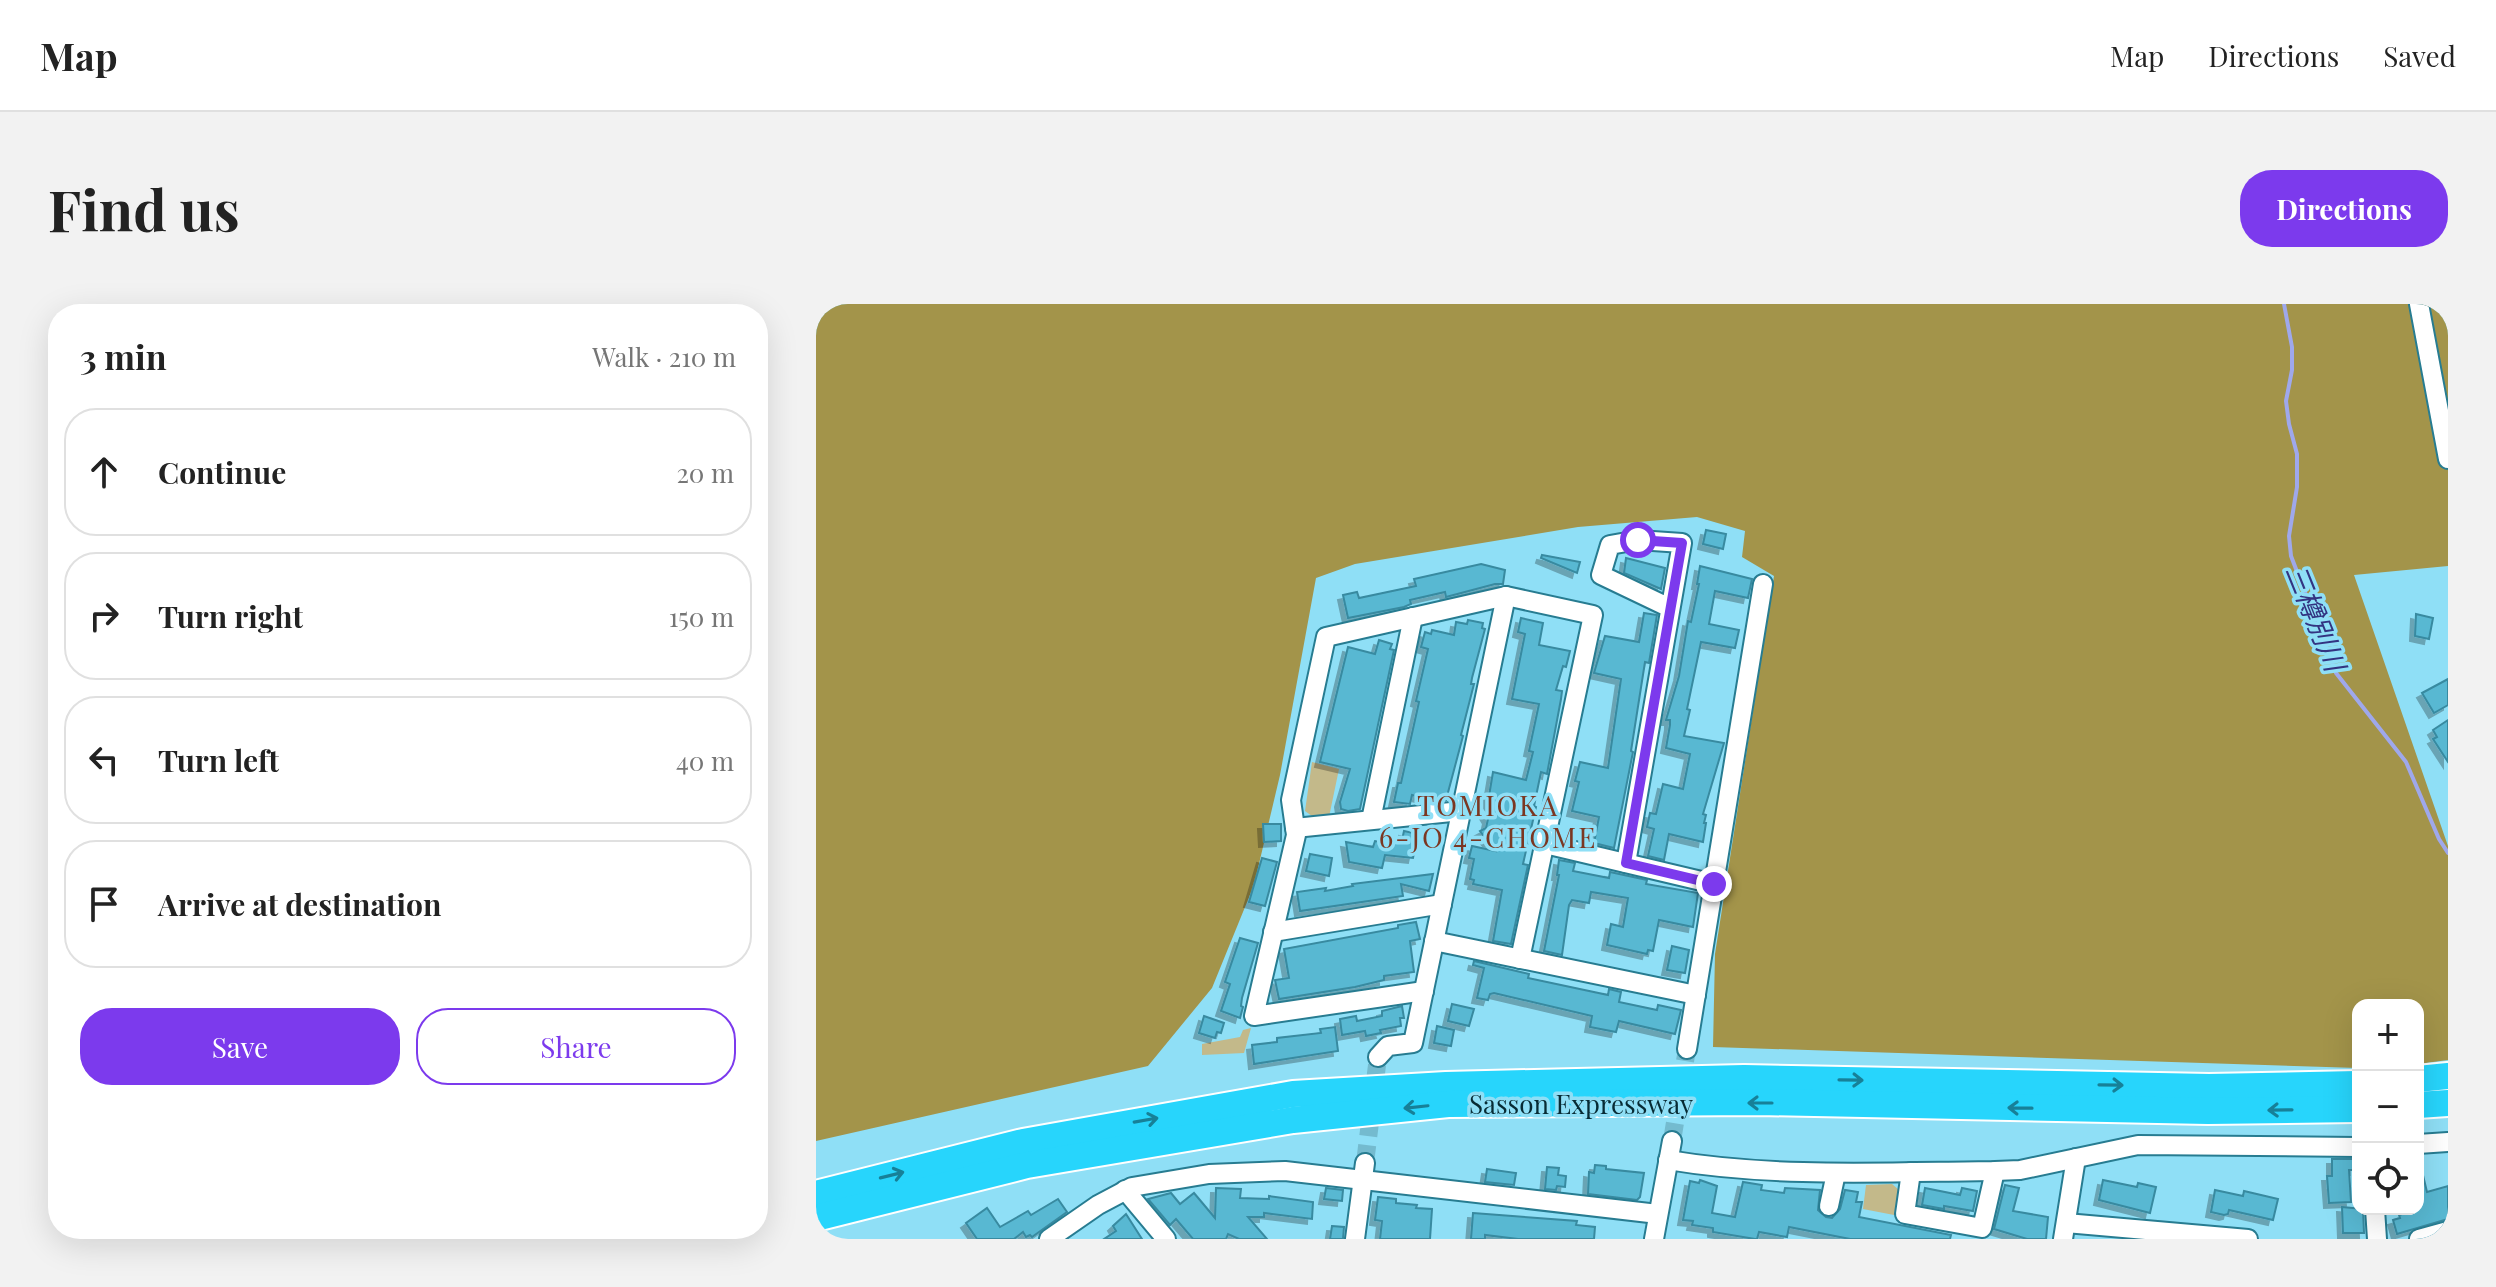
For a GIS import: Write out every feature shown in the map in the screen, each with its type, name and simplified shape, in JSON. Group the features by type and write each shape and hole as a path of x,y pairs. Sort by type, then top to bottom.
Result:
{"highway":[{"path":"2424,1078 2448,1076"},
{"name":"Sasson Expressway","path":"816,1194 1023,1142 1293,1094 1446,1085 1744,1078 2209,1087 2352,1084"},
{"name":"Sasson Expressway","path":"816,1218 1027,1165 1293,1120 1448,1104 1760,1102 2208,1111 2352,1109"},
{"path":"2424,1105 2448,1103"}],"street":[{"path":"2419,304 2448,459"},
{"path":"1626,863 1682,543 1638,540 1610,545 1601,575 1670,608"},
{"path":"1687,1049 1763,584"},
{"path":"1378,1057 1388,1046 1413,1043 1506,596"},
{"path":"1424,991 1254,1016 1296,835 1291,800 1326,637 1506,596 1593,615 1520,959"},
{"path":"1371,820 1413,617"},
{"path":"1295,828 1461,811"},
{"path":"1545,844 1714,884"},
{"path":"1273,932 1442,904"},
{"path":"1434,941 1696,995"},
{"path":"1654,1239 1672,1141"},
{"path":"2424,1144 2448,1142"},
{"path":"1668,1160 1701,1165 1836,1173 1995,1171 2020,1170 2138,1145 2352,1147"},
{"path":"2076,1158 2065,1231 2248,1239"},
{"path":"1911,1172 1905,1214 1982,1228 1995,1171"},
{"path":"1049,1239 1125,1190 1209,1174 1364,1172 1658,1214"},
{"path":"1355,1239 1364,1172"},
{"path":"1829,1206 1836,1173"},
{"path":"1125,1190 1166,1239"},
{"path":"2375,1215 2377,1239"},
{"path":"2419,1239 2448,1231"}],"shaded area":[{"path":"816,304 2448,304 2448,566 2354,575 2448,846 2448,1060 2424,1063 2424,999 2352,999 2352,1068 1713,1047 1715,954 1774,576 1742,557 1745,531 1697,517 1578,527 1355,564 1316,578 1280,775 1254,885 1212,988 1148,1066 816,1141"},
{"path":"1312,762 1339,769 1329,817 1316,819 1305,811"},
{"path":"1251,1028 1244,1053 1202,1055 1202,1044 1240,1037 1243,1030"},
{"path":"1892,1184 1899,1190 1894,1215 1863,1209 1866,1185"}],"building":[{"path":"1706,530 1726,534 1723,549 1703,544"},
{"path":"1542,555 1580,562 1577,573 1541,558"},
{"path":"1626,558 1665,568 1661,589 1624,573"},
{"path":"1481,564 1505,570 1503,584 1446,597 1445,592 1410,600 1411,604 1404,607 1348,618 1343,595 1357,592 1359,598 1416,586 1414,579"},
{"path":"1700,566 1752,579 1748,598 1715,591 1709,624 1739,630 1735,648 1701,642 1687,709 1690,710 1684,736 1724,743 1703,814 1706,815 1706,823 1703,842 1669,834 1664,860 1648,856 1654,829 1647,827 1650,813 1656,814 1663,784 1683,789 1690,754 1666,748 1670,720 1666,720 1679,676 1688,621 1691,622"},
{"path":"1644,613 1657,615 1649,663 1645,662 1633,752 1614,848 1594,843 1599,817 1572,811 1579,782 1575,781 1580,762 1608,768 1621,679 1594,673 1605,636 1639,642"},
{"path":"2416,614 2433,618 2429,639 2415,636"},
{"path":"1521,618 1543,623 1539,645 1570,651 1556,690 1562,691 1561,699 1547,774 1541,772 1534,806 1523,864 1528,865 1511,944 1493,941 1502,890 1473,884 1474,880 1470,879 1474,859 1469,858 1472,846 1495,851 1480,831 1486,828 1488,819 1485,814 1493,809 1488,802 1493,772 1526,780 1533,752 1529,751 1539,704 1512,699 1525,634 1518,632"},
{"path":"1468,620 1483,623 1482,628 1485,629 1446,800 1412,795 1410,804 1394,802 1419,702 1416,701 1428,649 1421,647 1425,632 1431,634 1432,630 1454,635 1456,622 1467,624"},
{"path":"1379,640 1392,644 1390,649 1394,650 1360,809 1348,811 1341,809 1340,802 1350,769 1320,762 1348,647 1375,654"},
{"path":"2448,679 2448,705 2434,713 2422,693"},
{"path":"2448,720 2448,762 2433,739 2437,737 2433,730"},
{"path":"1263,824 1281,824 1281,841 1264,842"},
{"path":"1404,831 1418,834 1413,858 1385,855 1382,868 1349,862 1346,842 1373,847 1375,841 1382,842 1384,836 1402,840"},
{"path":"1310,854 1332,858 1329,876 1306,871"},
{"path":"1262,858 1277,862 1265,906 1249,902"},
{"path":"1559,860 1575,863 1573,871 1609,878 1610,872 1647,880 1646,884 1698,893 1693,927 1659,920 1653,951 1648,950 1647,954 1607,945 1611,924 1623,927 1628,898 1591,892 1589,903 1572,900 1569,905 1562,955 1544,951 1559,875"},
{"path":"1433,874 1429,891 1401,884 1403,896 1300,911 1297,892 1326,888 1325,891 1352,884"},
{"path":"1416,922 1420,939 1410,941 1414,972 1384,976 1384,980 1355,987 1279,999 1275,980 1289,978 1284,949"},
{"path":"1240,938 1258,943 1242,998 1240,1018 1221,1011 1230,984 1225,982"},
{"path":"1672,946 1689,950 1685,973 1667,970"},
{"path":"1474,961 1529,974 1528,978 1608,995 1609,989 1621,992 1619,1002 1657,1010 1658,1005 1681,1010 1675,1034 1619,1021 1616,1032 1590,1027 1592,1016 1494,993 1488,1000 1477,998 1484,968 1473,965"},
{"path":"1452,1004 1474,1009 1469,1026 1448,1021"},
{"path":"1402,1006 1404,1018 1400,1018 1401,1026 1366,1036 1365,1031 1342,1035 1340,1019 1356,1016 1357,1021 1382,1016 1382,1011"},
{"path":"1204,1016 1224,1023 1221,1033 1217,1032 1215,1038 1199,1033"},
{"path":"1437,1026 1454,1030 1451,1046 1434,1043"},
{"path":"1335,1027 1338,1051 1254,1064 1252,1045 1277,1042 1277,1038 1321,1033 1320,1029"},
{"path":"2332,1159 2352,1159 2352,1170 2349,1170 2351,1202 2329,1203 2327,1176 2332,1176"},
{"path":"1595,1165 1644,1173 1640,1197 1637,1200 1588,1194 1589,1172 1594,1173"},
{"path":"1547,1167 1559,1168 1558,1175 1566,1176 1565,1187 1545,1189"},
{"path":"1487,1169 1516,1173 1514,1185 1485,1182"},
{"path":"2424,1179 2427,1192 2448,1186 2448,1219 2397,1234 2393,1220 2400,1218 2399,1215 2424,1215"},
{"path":"1700,1180 1717,1186 1712,1213 1735,1217 1743,1182 1762,1185 1761,1190 1784,1193 1785,1188 1820,1190 1818,1210 1832,1218 1840,1209 1845,1190 1858,1192 1856,1202 1862,1202 1859,1217 1951,1235 1950,1239 1850,1239 1789,1227 1787,1237 1759,1232 1755,1239 1713,1232 1713,1228 1692,1225 1693,1221 1683,1220 1690,1181 1699,1183"},
{"path":"2103,1180 2137,1187 2138,1183 2156,1187 2150,1213 2099,1200"},
{"path":"2005,1185 2019,1188 2013,1211 2048,1217 2046,1239 2027,1239 1994,1229"},
{"path":"1216,1188 1241,1189 1240,1198 1269,1199 1269,1196 1313,1202 1312,1219 1264,1213 1264,1217 1248,1217 1267,1239 1239,1239 1228,1234 1226,1239 1193,1239 1176,1219 1170,1225 1148,1199 1171,1193 1180,1204 1194,1193 1215,1218"},
{"path":"1326,1188 1343,1190 1342,1201 1324,1199"},
{"path":"1925,1188 1960,1195 1962,1188 1977,1191 1973,1211 1922,1205"},
{"path":"2215,1190 2243,1196 2244,1191 2278,1199 2273,1220 2229,1210 2224,1215 2211,1212"},
{"path":"1378,1197 1417,1205 1416,1208 1432,1209 1430,1239 1380,1239 1382,1221 1375,1220"},
{"path":"1058,1199 1067,1212 1032,1237 1026,1237 1023,1232 1014,1239 977,1239 966,1223 987,1208 1000,1227 1028,1211 1031,1215"},
{"path":"2342,1207 2352,1208 2352,1215 2363,1215 2364,1233 2343,1233"},
{"path":"1473,1213 1577,1221 1576,1225 1595,1227 1594,1239 1518,1239 1485,1235 1485,1239 1471,1239"},
{"path":"1126,1214 1142,1239 1104,1239 1116,1231 1113,1226"},
{"path":"1332,1226 1344,1227 1343,1239 1330,1239"}],"waterway":[{"name":"三樽別川","path":"2284,304 2292,347 2292,370 2286,401 2297,454 2297,487 2289,536 2291,556 2336,673 2406,762 2448,853"}],"tunnel":[{"path":"1672,1141 1687,1049"},
{"path":"1365,1163 1378,1057"}],"district":[{"name":"TOMIOKA 6-JO 4-CHOME","path":"1488,820"}],"route":[{"path":"1638,540 1682,543 1626,863 1714,884"}]}
